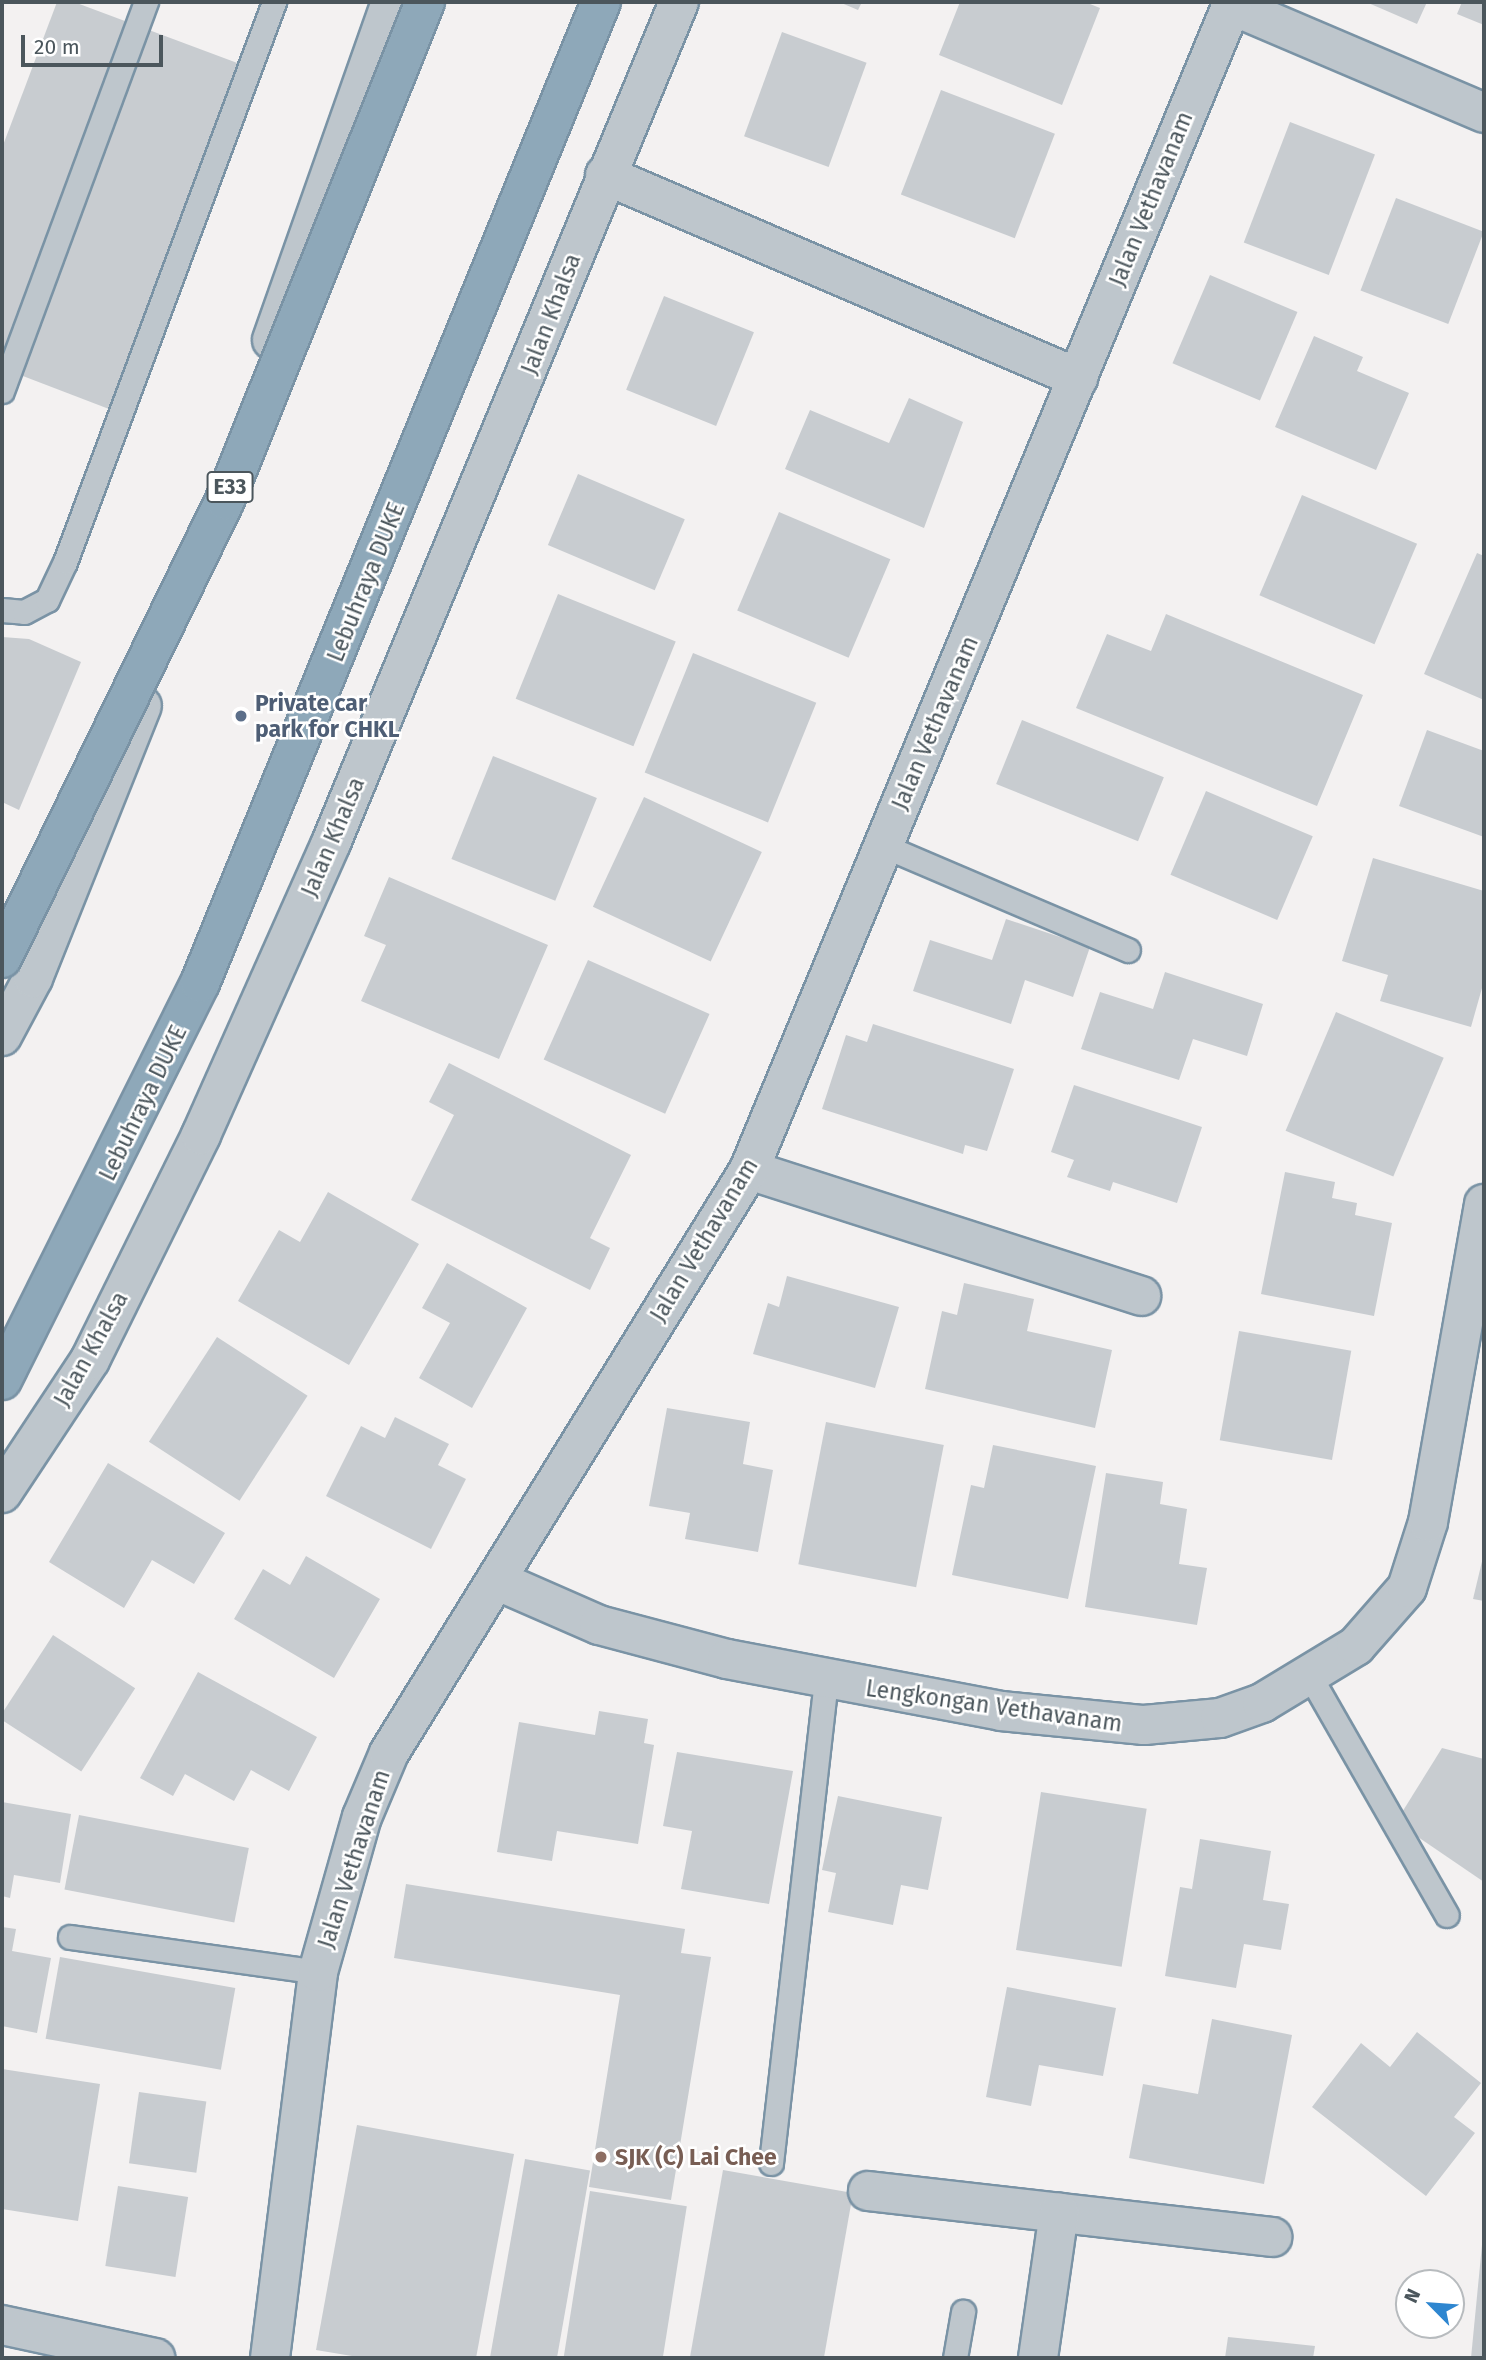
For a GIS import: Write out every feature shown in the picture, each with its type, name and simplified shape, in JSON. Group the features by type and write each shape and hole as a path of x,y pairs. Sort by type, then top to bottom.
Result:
{"highway":[{"name":"E33","path":"2,958 225,500 425,2"},
{"name":"Lebuhraya DUKE","path":"2,1380 200,983 601,2"}],"street":[{"path":"2,1036 33,978 185,597 391,2"},
{"name":"Jalan Khalsa","path":"2,1493 90,1360 201,1135 510,420 605,175 679,2"},
{"path":"1232,4 1484,113"},
{"name":"Jalan Vethavanam","path":"270,2358 318,1972 362,1817 389,1753 749,1170 1232,4"},
{"path":"605,175 1078,378"},
{"path":"749,1170 1141,1296"},
{"name":"Lengkongan Vethavanam","path":"496,1580 599,1625 826,1682 1144,1725 1220,1718 1311,1678 1387,1618 1420,1557 1484,1204"},
{"path":"869,2191 1272,2237"},
{"path":"1038,2358 1059,2213"},
{"path":"2,2325 155,2358"}],"lane":[{"path":"2,391 146,2"},
{"path":"2,610 24,612 47,600 65,562 274,2"},
{"path":"884,846 1128,950"},
{"path":"1311,1678 1447,1914"},
{"path":"771,2163 826,1682"},
{"path":"70,1937 318,1972"},
{"path":"955,2358 963,2312"}],"building":[{"path":"57,2 74,2 240,64 109,409 2,368 2,148"},
{"path":"839,2 862,2 858,10"},
{"path":"960,2 1085,2 1100,8 1062,105 939,55"},
{"path":"1366,2 1427,2 1417,24"},
{"path":"1462,2 1484,2 1484,25 1457,14"},
{"path":"782,32 867,63 829,167 744,136"},
{"path":"941,90 1055,134 1015,238 901,195"},
{"path":"1290,122 1375,155 1329,275 1244,242"},
{"path":"1396,198 1484,232 1448,324 1361,290"},
{"path":"1210,275 1297,312 1260,400 1172,363"},
{"path":"664,296 754,332 716,426 626,390"},
{"path":"1314,336 1363,357 1357,371 1409,393 1376,470 1275,427"},
{"path":"909,398 963,422 924,528 785,469 810,410 889,443"},
{"path":"578,474 685,519 655,590 548,545"},
{"path":"1302,495 1417,544 1374,644 1259,595"},
{"path":"779,512 890,559 849,658 737,610"},
{"path":"1477,553 1484,556 1484,700 1424,674"},
{"path":"558,594 676,642 633,746 516,699"},
{"path":"1166,614 1363,695 1317,806 1076,708 1107,634 1151,651"},
{"path":"2,637 29,639 81,662 19,810 2,802"},
{"path":"693,653 816,703 768,822 645,773"},
{"path":"1022,720 1164,777 1138,841 996,784"},
{"path":"1427,730 1484,751 1484,837 1399,806"},
{"path":"493,756 597,798 555,901 451,859"},
{"path":"1206,791 1313,836 1277,920 1170,875"},
{"path":"644,797 762,852 711,962 593,907"},
{"path":"1373,858 1484,891 1484,981 1471,1027 1380,1001 1388,975 1342,961"},
{"path":"389,877 548,945 499,1059 361,1001 386,945 364,936"},
{"path":"1006,919 1090,947 1073,997 1025,980 1011,1024 913,991 930,940 992,960"},
{"path":"588,960 710,1014 665,1114 544,1060"},
{"path":"1165,972 1263,1004 1247,1056 1193,1039 1179,1080 1081,1049 1100,992 1153,1009"},
{"path":"1336,1012 1444,1058 1393,1176 1286,1131"},
{"path":"873,1024 1014,1069 987,1151 965,1145 963,1154 822,1109 846,1035 867,1042"},
{"path":"449,1063 631,1155 590,1238 610,1248 590,1290 411,1200 454,1115 429,1102"},
{"path":"1074,1085 1202,1127 1177,1203 1113,1182 1110,1191 1067,1177 1074,1160 1051,1152"},
{"path":"1285,1172 1335,1182 1332,1198 1357,1203 1355,1215 1392,1223 1374,1316 1261,1294"},
{"path":"328,1192 419,1244 349,1365 238,1301 279,1230 300,1242"},
{"path":"447,1263 527,1308 472,1408 419,1378 450,1323 422,1308"},
{"path":"787,1276 899,1307 875,1388 753,1354 768,1303 779,1307"},
{"path":"964,1283 1034,1299 1027,1331 1112,1350 1095,1428 925,1389 942,1311 957,1315"},
{"path":"1239,1331 1351,1351 1332,1460 1220,1440"},
{"path":"217,1337 308,1396 239,1501 149,1442"},
{"path":"667,1408 750,1422 743,1464 773,1470 758,1552 685,1539 690,1513 649,1506"},
{"path":"395,1417 449,1444 438,1465 466,1479 431,1549 326,1496 361,1426 385,1438"},
{"path":"826,1422 944,1445 916,1587 798,1564"},
{"path":"993,1445 1096,1466 1068,1599 952,1575 971,1485 984,1488"},
{"path":"108,1463 225,1533 194,1584 152,1560 124,1608 49,1562"},
{"path":"1106,1473 1163,1482 1160,1504 1187,1509 1179,1564 1207,1568 1197,1625 1085,1607"},
{"path":"1484,1553 1484,1601 1473,1599"},
{"path":"306,1556 380,1599 334,1678 234,1619 263,1569 290,1585"},
{"path":"53,1635 135,1688 81,1771 2,1720 2,1714"},
{"path":"198,1672 317,1737 289,1791 251,1770 234,1801 185,1774 173,1796 140,1778"},
{"path":"599,1711 648,1719 644,1743 654,1745 638,1844 557,1831 552,1861 497,1852 519,1722 595,1735"},
{"path":"1442,1748 1484,1759 1484,1882 1396,1822"},
{"path":"677,1752 793,1771 769,1904 681,1889 692,1831 663,1826"},
{"path":"1041,1792 1147,1809 1122,1967 1016,1950"},
{"path":"838,1796 942,1817 928,1890 901,1885 893,1925 828,1912 836,1873 822,1870"},
{"path":"2,1802 71,1814 60,1883 14,1875 10,1898 2,1896"},
{"path":"79,1815 249,1848 234,1923 64,1890"},
{"path":"1200,1839 1271,1851 1263,1900 1289,1904 1281,1950 1244,1944 1236,1988 1165,1976 1180,1887 1192,1889"},
{"path":"406,1884 685,1929 681,1953 711,1957 671,2200 589,2187 620,1995 394,1958"},
{"path":"2,1927 16,1929 12,1951 51,1958 37,2033 2,2026"},
{"path":"60,1957 235,1988 221,2070 46,2039"},
{"path":"1007,1987 1116,2008 1103,2076 1039,2065 1031,2106 986,2097"},
{"path":"1212,2019 1292,2035 1264,2184 1129,2158 1143,2084 1198,2094"},
{"path":"1417,2032 1481,2083 1454,2117 1475,2133 1426,2196 1312,2107 1361,2043 1390,2067"},
{"path":"2,2069 100,2084 78,2221 2,2209"},
{"path":"139,2092 206,2101 196,2173 129,2163"},
{"path":"357,2125 514,2154 476,2358 364,2358 316,2350"},
{"path":"525,2159 590,2170 557,2358 490,2358"},
{"path":"723,2170 853,2193 824,2358 690,2358"},
{"path":"118,2186 188,2197 175,2277 105,2266"},
{"path":"590,2191 687,2206 663,2358 564,2358"},
{"path":"1482,2245 1484,2358 1471,2358"},
{"path":"1228,2337 1315,2346 1313,2358 1225,2358"}],"place":[{"name":"Private car park for CHKL","path":"241,716"},
{"name":"SJK (C) Lai Chee","path":"601,2157"}]}
